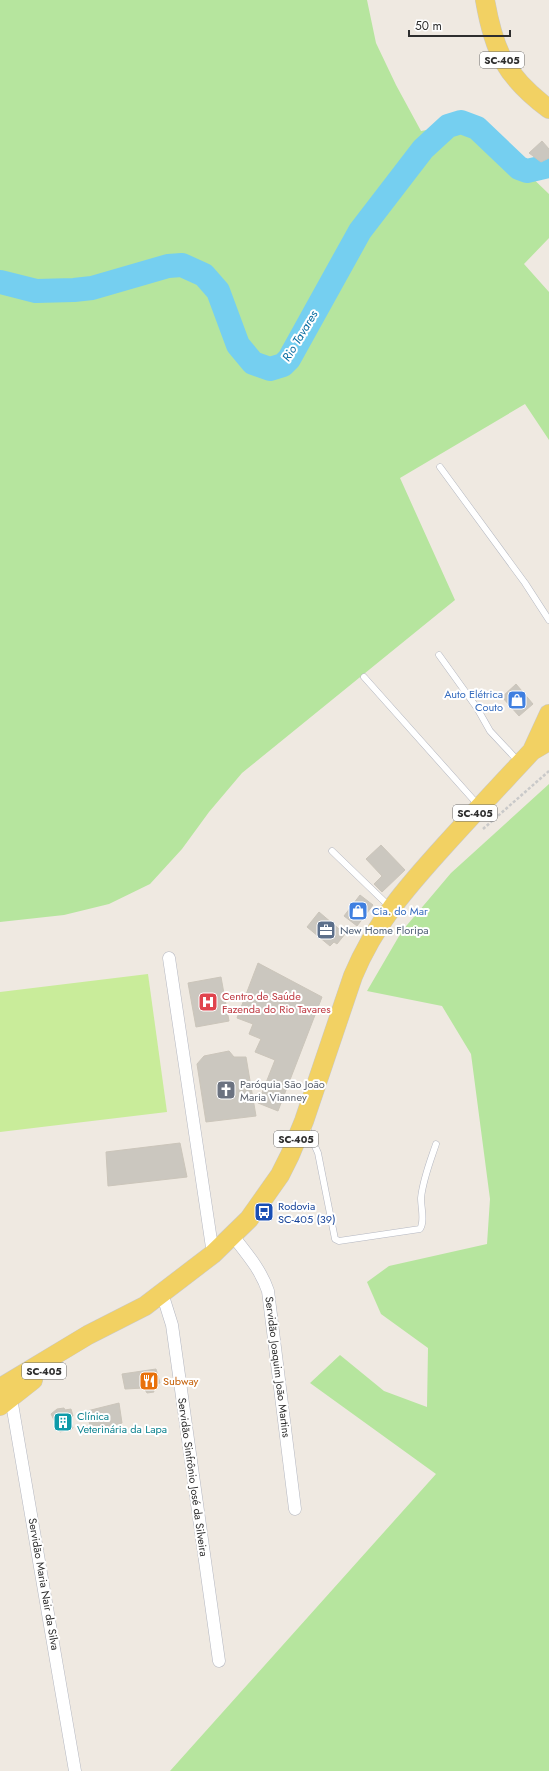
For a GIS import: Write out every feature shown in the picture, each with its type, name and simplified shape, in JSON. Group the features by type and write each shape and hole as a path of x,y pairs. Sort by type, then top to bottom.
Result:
{"main road":[{"name":"SC-405","path":"485,0 489,25 497,50 507,69 519,84 547,105"},
{"name":"SC-405","path":"526,757 549,714"},
{"name":"SC-405","path":"4,1398 88,1335 145,1306 213,1254 233,1236 254,1213 280,1175 304,1121 353,976 362,954 391,908 405,890 526,757 549,734"},
{"path":"526,757 549,741"}],"street":[{"path":"169,958 213,1254"},
{"name":"Servidão Joaquim João Martins","path":"233,1236 256,1265 268,1291 295,1509"},
{"name":"Servidão Sinfrônio José da Silveira","path":"162,1293 172,1325 219,1661"},
{"name":"Servidão Maria Nair da Silva","path":"4,1398 76,1771"}],"lane":[{"path":"440,467 525,583 549,620"},
{"path":"439,655 477,708 490,731 526,757"},
{"path":"364,677 480,807"},
{"path":"332,851 391,908"},
{"path":"304,1121 318,1153 335,1239 339,1241 420,1229 423,1225 421,1207 423,1183 436,1144"}],"green space":[{"path":"0,0 367,0 376,43 396,85 421,131 482,120 523,169 549,194 549,238 524,264 549,292 549,440 525,404 400,478 455,600 242,773 209,812 182,849 150,884 109,904 64,915 0,922"},
{"path":"549,784 549,1771 170,1771 436,1474 310,1383 340,1355 384,1391 427,1407 428,1348 381,1314 367,1282 389,1266 487,1244 490,1199 471,1054 442,1006 367,991 402,931 451,873"},
{"path":"148,974 167,1112 0,1132 0,992"}],"building":[{"path":"542,141 549,149 549,158 541,162 529,153"},
{"name":"Auto Elétrica Couto","path":"516,684 533,704 519,716 502,697"},
{"path":"381,845 405,870 382,892 374,884 382,876 366,859"},
{"name":"Cia. do Mar","path":"360,895 373,905 357,926 344,916"},
{"name":"New Home Floripa","path":"319,912 345,934 337,944 334,942 330,946 307,927"},
{"path":"258,963 322,997 278,1111 258,1103 275,1060 255,1052 261,1039 249,1034 253,1024 237,1018"},
{"name":"Centro de Saúde Fazenda do Rio Tavares","path":"221,977 229,1021 196,1027 188,983"},
{"name":"Paróquia São João Maria Vianney","path":"229,1051 234,1057 246,1057 256,1116 206,1122 197,1064 204,1056"},
{"path":"180,1143 187,1177 108,1186 106,1152"},
{"path":"156,1369 160,1383 152,1385 154,1392 147,1393 144,1388 125,1389 122,1374"},
{"path":"119,1403 122,1423 91,1431 87,1411"},
{"name":"Clínica Veterinária da Lapa","path":"64,1408 65,1410 71,1409 73,1416 69,1417 73,1428 60,1432 51,1414 57,1409"}],"waterway":[{"name":"Rio Tavares","path":"0,282 36,291 74,290 92,288 168,266 182,265 204,275 218,291 238,345 253,363 270,369 283,365 289,359 360,231 423,149 448,126 461,122 477,128 519,168 527,171 549,166"}],"place":[{"name":"Auto Elétrica Couto","path":"517,700"},
{"name":"Cia. do Mar","path":"358,911"},
{"name":"New Home Floripa","path":"326,930"},
{"name":"Centro de Saúde Fazenda do Rio Tavares","path":"208,1002"},
{"name":"Paróquia São João Maria Vianney","path":"226,1090"},
{"name":"Rodovia SC-405 (39)","path":"264,1212"},
{"name":"Subway","path":"149,1381"},
{"name":"Clínica Veterinária da Lapa","path":"63,1422"}]}
